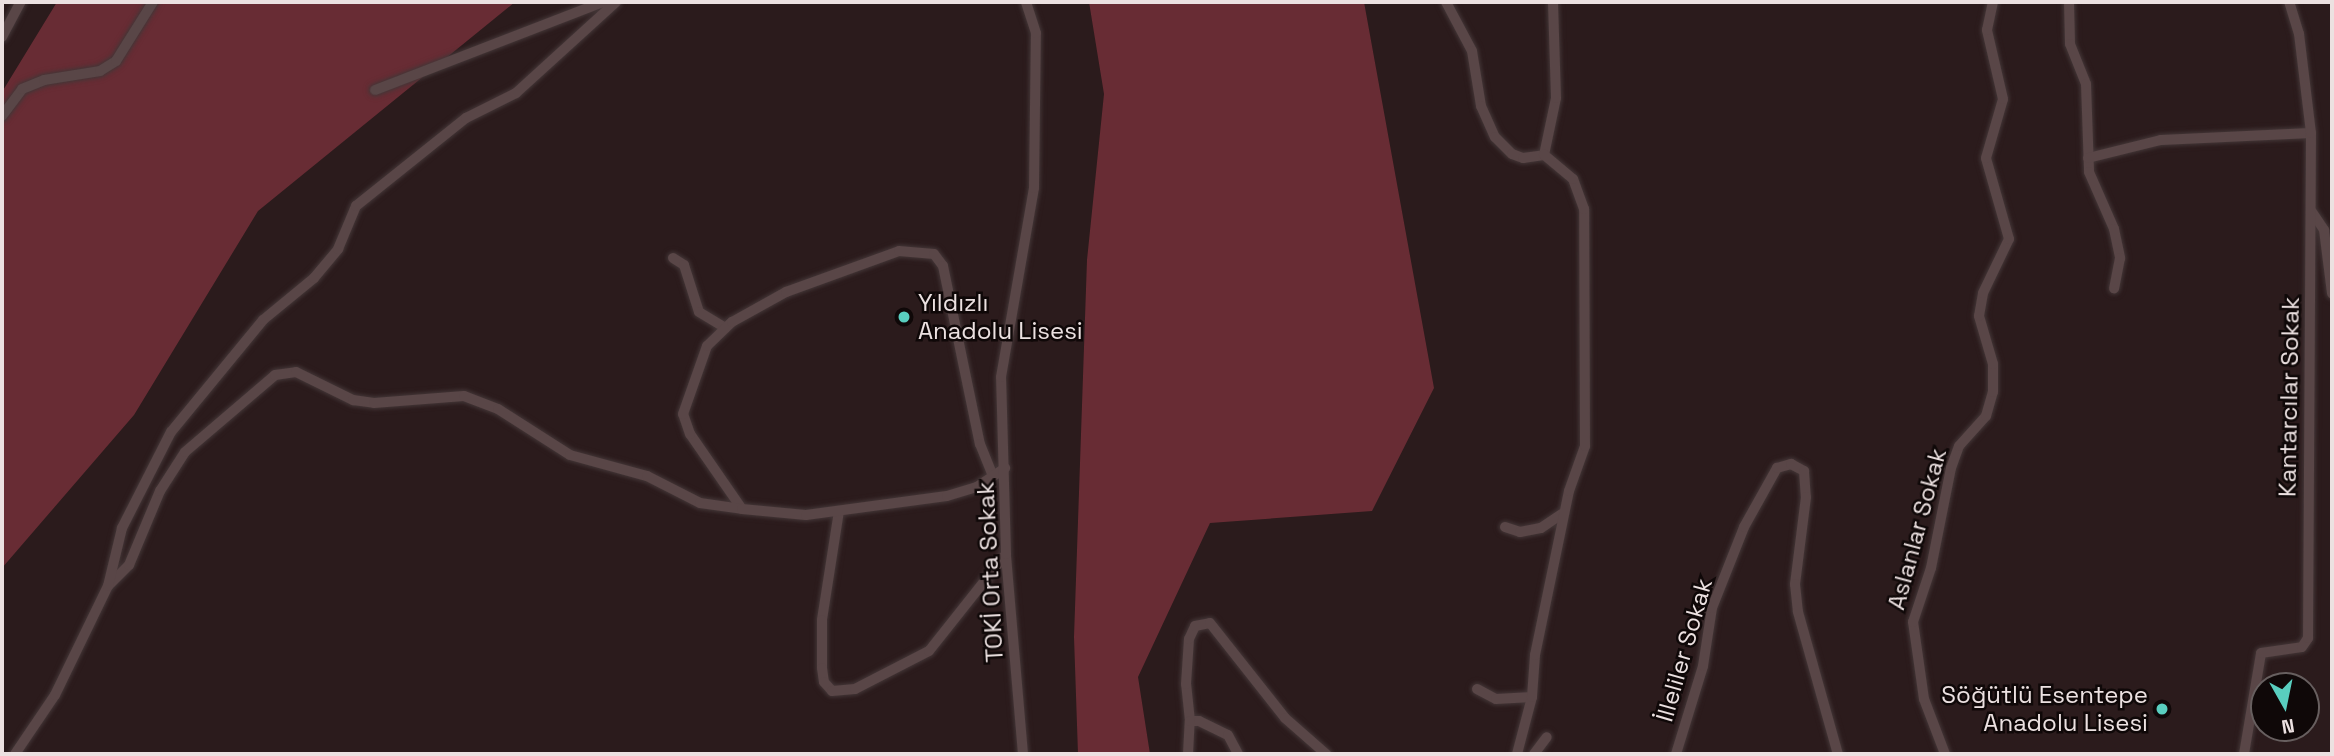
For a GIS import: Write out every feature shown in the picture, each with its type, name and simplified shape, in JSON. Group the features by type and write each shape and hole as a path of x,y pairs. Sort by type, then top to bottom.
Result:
{"street":[{"path":"2,37 21,2"},
{"path":"2,116 22,89 44,80 100,71 116,61 153,2"},
{"path":"375,90 603,2"},
{"path":"15,754 55,695 108,586 122,528 171,432 262,320 314,278 338,249 356,206 466,118 516,93 616,2"},
{"path":"1005,468 1001,377 1034,188 1036,33 1026,2"},
{"path":"1446,2 1472,51 1480,107 1495,137 1512,154 1523,158 1544,155 1573,179 1584,209 1584,446 1565,511 1535,655 1532,697 1517,754"},
{"path":"1544,155 1556,99 1553,2"},
{"name":"Aslanlar Sokak","path":"1945,754 1924,699 1913,622 1931,568 1951,468 1959,446 1986,416 1995,376 1979,316 1983,293 2006,253 2008,239 1986,159 2003,99 1987,30 1993,2"},
{"path":"2069,2 2070,44 2086,84 2088,158 2118,242 2120,258 2113,288"},
{"name":"Kantarcılar Sokak","path":"2244,754 2261,653 2302,647 2308,638 2311,133 2299,34 2289,2"},
{"path":"2088,158 2161,140 2311,133"},
{"path":"2312,212 2323,230 2332,293"},
{"path":"742,509 690,434 682,414 707,346 726,328 764,303 819,278 899,251 934,254 943,265 980,444 993,477"},
{"path":"673,258 684,265 699,312 726,328"},
{"name":"TOKİ Orta Sokak","path":"108,586 129,565 160,491 186,452 275,375 296,372 353,400 374,403 464,396 498,409 570,455 647,476 699,503 742,509 806,515 947,496 993,477 1005,468"},
{"name":"İlleliler Sokak","path":"1676,754 1703,666 1712,608 1744,527 1777,468 1791,464 1804,471 1806,497 1795,584 1798,612 1838,754"},
{"name":"TOKİ Orta Sokak","path":"1005,468 1006,554 1023,754"},
{"path":"839,511 822,620 822,668 824,682 832,691 855,689 929,651 1006,554"},
{"path":"1506,527 1520,531 1541,528 1565,511"},
{"path":"1188,754 1190,722 1186,684 1189,639 1195,626 1210,623 1285,718 1325,754"},
{"path":"1477,689 1496,699 1532,697"},
{"path":"1190,722 1221,728 1238,754"},
{"path":"1534,754 1547,737"}],"shaded area":[{"path":"57,2 515,2 258,211 134,415 2,568 2,92"},
{"path":"1089,2 1364,2 1434,388 1372,511 1210,523 1138,677 1150,754 1078,754 1074,637 1087,260 1104,94"}],"place":[{"name":"Yıldızlı Anadolu Lisesi","path":"904,317"},
{"name":"Söğütlü Esentepe Anadolu Lisesi","path":"2162,709"}]}
